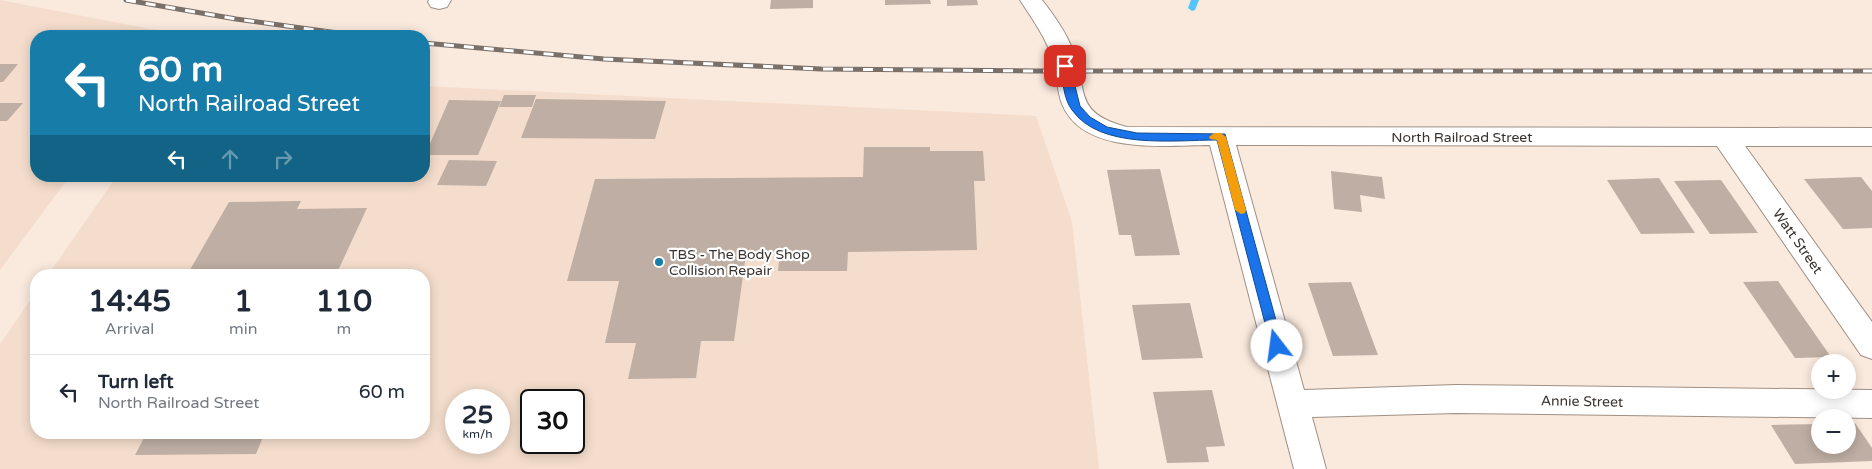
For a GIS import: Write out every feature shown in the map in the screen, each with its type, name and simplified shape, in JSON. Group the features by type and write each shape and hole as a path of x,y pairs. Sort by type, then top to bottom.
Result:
{"street":[{"name":"North Railroad Street","path":"1032,0 1059,45 1073,104 1082,116 1095,126 1114,133 1137,137 1872,137"},
{"name":"Watt Street","path":"1724,136 1872,346"},
{"path":"1221,137 1310,469"},
{"name":"Annie Street","path":"1292,404 1456,399 1872,404"}],"shaded area":[{"path":"0,0 155,30 30,30 30,182 66,182 0,270"},
{"path":"430,86 1036,116 1072,222 1099,469 0,469 0,344 30,301 30,439 430,439 430,269 52,269 113,182 430,182"}],"building":[{"path":"771,0 813,0 813,8 770,9"},
{"path":"885,0 930,0 931,4 885,5"},
{"path":"947,0 977,0 978,5 947,6"},
{"path":"0,64 18,64 3,82 0,82"},
{"path":"504,95 536,95 532,107 499,107"},
{"path":"536,99 666,101 655,139 521,138"},
{"path":"449,100 501,101 478,155 430,155 430,144"},
{"path":"0,103 23,103 7,121 0,121"},
{"name":"TBS - The Body Shop Collision Repair","path":"864,147 930,147 930,151 983,151 985,181 974,181 977,250 848,252 847,271 778,271 780,253 746,254 734,341 701,341 696,378 628,379 636,343 605,343 619,281 567,281 595,179 863,177"},
{"path":"449,160 497,161 486,186 437,185"},
{"path":"1160,169 1180,255 1135,256 1131,235 1119,235 1107,170"},
{"path":"1331,171 1382,177 1385,199 1360,195 1362,212 1334,209"},
{"path":"1861,177 1872,191 1872,228 1843,229 1804,179"},
{"path":"1659,178 1695,233 1641,234 1607,180"},
{"path":"1721,180 1758,233 1710,234 1674,181"},
{"path":"301,201 297,209 367,208 339,269 190,269 229,202"},
{"path":"1778,281 1829,354 1811,354 1811,358 1795,358 1743,282"},
{"path":"1351,282 1378,355 1333,356 1308,283"},
{"path":"1190,303 1203,358 1142,360 1132,305"},
{"path":"1212,390 1225,446 1206,447 1209,462 1167,463 1153,392"},
{"path":"1811,424 1811,454 1856,454 1856,424 1872,448 1872,461 1795,464 1771,425"},
{"path":"143,439 262,439 256,454 135,455"}],"waterway":[{"path":"1192,8 1195,0"}],"railway":[{"path":"126,0 236,19 316,30"},
{"path":"430,44 604,59 821,69 1036,71 1872,71"}],"slow traffic":[{"path":"1214,137 1221,137 1241,210"}],"place":[{"name":"TBS - The Body Shop Collision Repair","path":"659,262"}],"route":[{"path":"1065,66 1072,100 1078,112 1095,126 1114,133 1137,137 1221,137 1277,346"}]}
